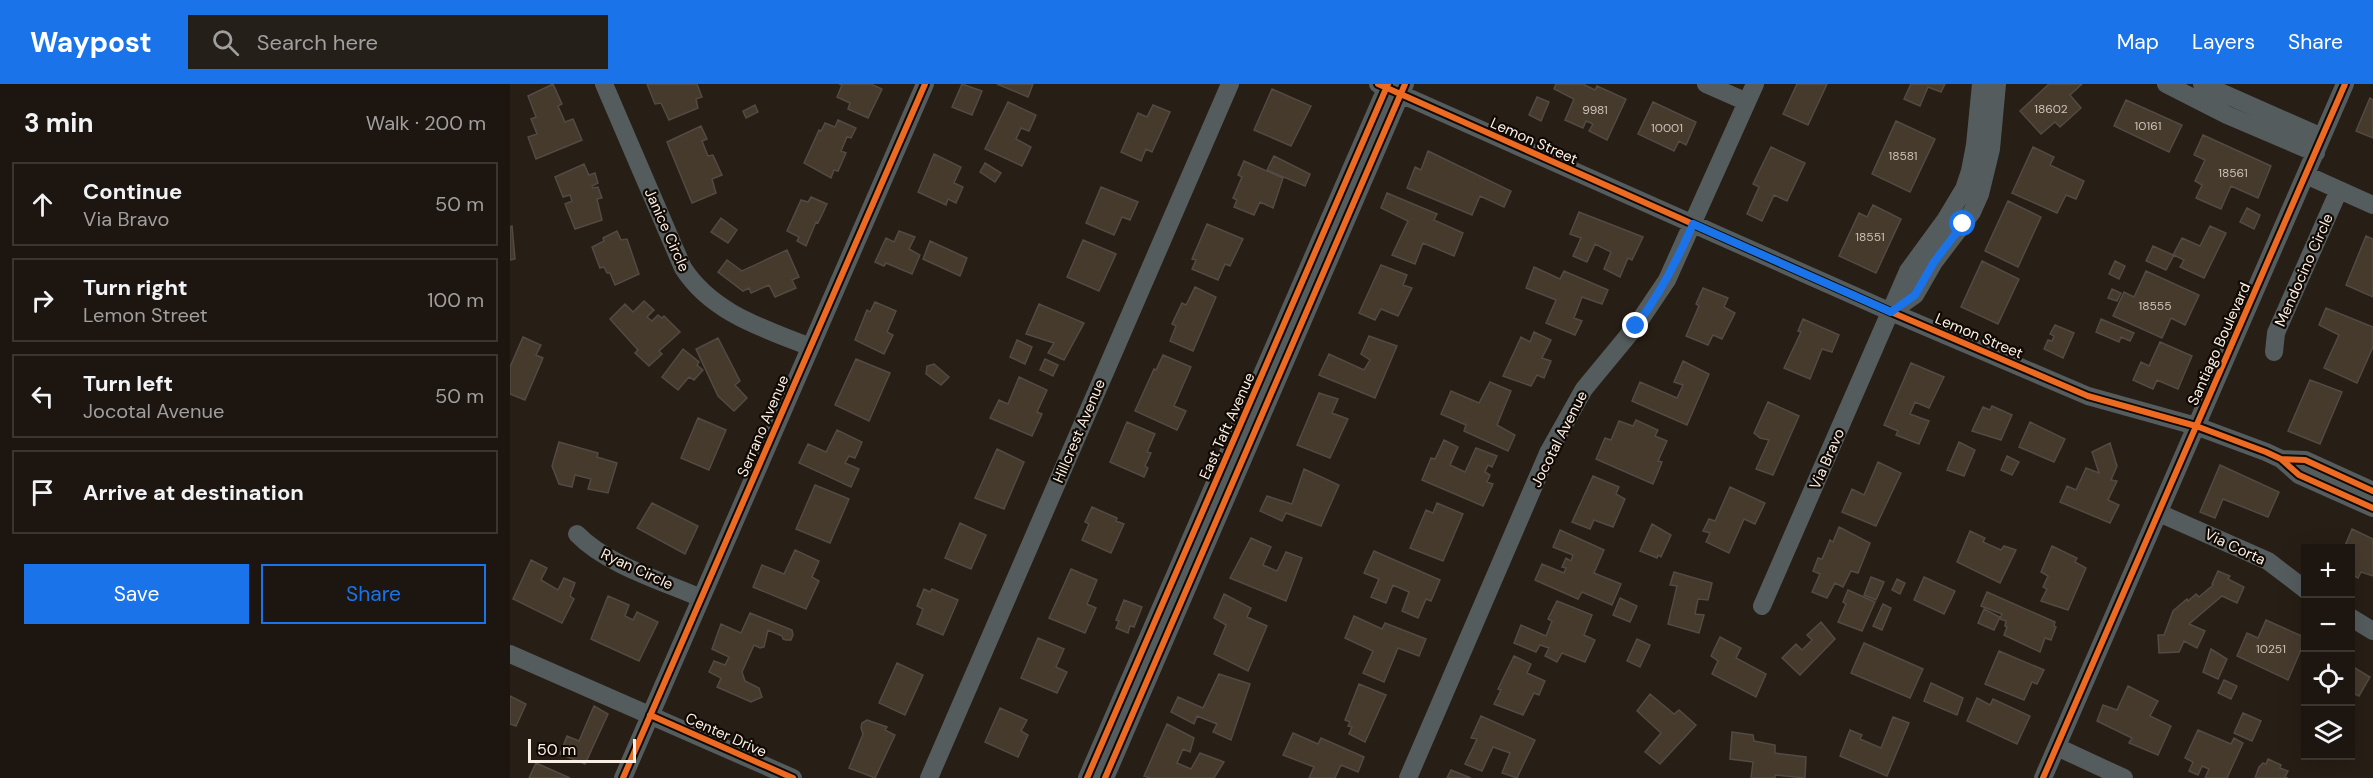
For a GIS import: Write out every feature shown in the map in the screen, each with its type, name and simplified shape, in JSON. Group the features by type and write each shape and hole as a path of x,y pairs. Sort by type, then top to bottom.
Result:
{"street":[{"name":"Janice Circle","path":"604,84 683,268 693,285 718,306 732,314 810,348"},
{"name":"Serrano Avenue","path":"623,778 925,84"},
{"name":"Hillcrest Avenue","path":"928,778 1230,84"},
{"path":"1706,84 1747,102"},
{"name":"Jocotal Avenue","path":"1408,778 1548,453 1584,389 1655,301 1693,224 1755,84"},
{"path":"1891,312 1915,295 1957,219 1980,194 1987,173 1981,84"},
{"path":"1984,131 1997,84"},
{"path":"2166,84 2228,114 2319,145"},
{"path":"2202,84 2319,145"},
{"name":"Santiago Boulevard","path":"2043,778 2345,84"},
{"name":"Lemon Street","path":"1392,87 1891,312 2088,396 2196,426 2240,441 2281,459 2299,475 2373,508"},
{"name":"East Taft Avenue","path":"1105,778 1199,541 1392,87"},
{"path":"2306,175 2373,205"},
{"name":"Mendocino Circle","path":"2274,352 2276,333 2339,190"},
{"name":"Via Bravo","path":"1762,606 1891,312"},
{"name":"Lemon Street","path":"2281,459 2305,460 2373,491"},
{"name":"Via Corta","path":"2159,513 2268,561 2301,586"},
{"name":"Ryan Circle","path":"577,534 591,547 611,559 701,598"},
{"name":"East Taft Avenue","path":"1087,778 1199,541"},
{"path":"2355,620 2373,631"},
{"name":"Center Drive","path":"510,654 793,778"},
{"path":"2057,747 2124,778"}],"building":[{"path":"553,84 562,104 558,106 565,122 573,119 582,140 536,159 528,137 537,134 531,119 536,117 528,96"},
{"path":"647,84 697,84 702,97 696,99 698,108 669,120 661,103 655,104"},
{"path":"839,84 871,84 882,89 868,118 848,109 850,103 837,97 842,85"},
{"path":"962,84 982,91 972,115 952,107"},
{"path":"997,84 1033,84 1028,97"},
{"path":"1556,84 1583,84 1595,90 1597,86 1626,99 1607,140 1589,131 1593,124 1586,121 1583,128 1565,120 1574,99 1554,89"},
{"path":"1797,84 1827,84 1808,125 1783,114"},
{"path":"1911,84 1945,84 1941,92 1928,87 1920,106 1904,99"},
{"path":"2049,84 2082,84 2070,95 2081,108 2060,127 2055,122 2041,134 2020,111"},
{"path":"1272,89 1311,106 1291,146 1254,130"},
{"path":"1537,97 1549,102 1541,121 1529,115"},
{"path":"2370,98 2373,100 2373,138 2356,131"},
{"path":"2126,100 2182,125 2169,152 2114,126"},
{"path":"1008,102 1036,115 1029,131 1021,128 1016,139 1031,147 1022,166 985,149"},
{"path":"1653,102 1696,122 1686,145 1679,141 1674,151 1638,134"},
{"path":"755,105 758,112 746,118 743,111"},
{"path":"1153,105 1170,112 1152,152 1146,149 1141,161 1121,152 1138,113 1147,117"},
{"path":"838,120 856,128 851,138 847,137 841,151 846,153 838,171 834,170 831,178 804,163 819,130 821,131 825,123 835,127"},
{"path":"1896,121 1935,139 1910,192 1872,174"},
{"path":"701,126 707,139 702,141 708,156 713,155 722,175 712,179 716,193 692,203 667,142"},
{"path":"2203,135 2271,166 2258,198 2231,186 2221,209 2196,198 2202,185 2195,181 2205,160 2194,155"},
{"path":"1771,147 1805,163 1787,201 1774,195 1762,221 1747,214 1759,187 1753,184"},
{"path":"2033,147 2054,157 2050,165 2084,181 2076,199 2066,195 2057,213 2012,193"},
{"path":"1428,151 1511,191 1504,207 1480,196 1472,215 1407,188 1415,167 1421,170"},
{"path":"934,154 961,167 954,183 963,187 956,203 948,199 946,205 918,192"},
{"path":"1274,156 1310,174 1305,186 1267,170"},
{"path":"1244,161 1283,178 1273,208 1260,202 1254,215 1234,207 1237,200 1233,198 1242,177 1238,175"},
{"path":"985,163 1001,173 995,182 980,172"},
{"path":"584,164 589,175 595,173 598,183 592,186 593,188 598,187 602,198 597,199 602,220 575,229 565,204 572,201 570,195 563,197 555,177"},
{"path":"1101,187 1138,202 1130,220 1122,217 1114,235 1086,223"},
{"path":"1387,193 1437,214 1434,220 1463,233 1454,256 1423,243 1415,264 1392,255 1408,221 1381,208"},
{"path":"811,197 827,204 806,246 797,241 799,237 787,231 801,200 808,202"},
{"path":"2008,201 2041,217 2018,267 1985,251"},
{"path":"1873,205 1901,219 1876,273 1839,256 1859,213 1867,217"},
{"path":"2247,208 2260,215 2254,229 2240,222"},
{"path":"1579,212 1643,237 1632,260 1628,258 1620,277 1604,269 1611,252 1595,244 1587,262 1573,256 1581,238 1570,234"},
{"path":"721,218 737,230 728,243 711,232"},
{"path":"1207,224 1243,239 1230,266 1225,264 1218,280 1192,269 1196,260 1192,259"},
{"path":"512,226 515,259 510,260 510,227"},
{"path":"2210,226 2226,233 2204,278 2180,267 2184,260 2174,255 2166,270 2146,261 2153,246 2173,255 2182,238 2200,246"},
{"path":"617,231 621,240 627,239 639,274 615,285 610,273 607,273 604,267 600,268 592,247"},
{"path":"899,231 915,237 909,249 920,255 912,274 886,263 884,266 875,262 886,238 894,242"},
{"path":"2366,236 2373,239 2373,297 2346,285"},
{"path":"1083,240 1116,254 1099,291 1067,277"},
{"path":"930,241 967,258 960,276 923,259"},
{"path":"787,250 799,277 792,280 796,288 775,297 769,285 751,293 749,288 743,291 718,272 727,260 742,271"},
{"path":"1982,261 2019,279 1998,324 1961,307"},
{"path":"2115,261 2125,266 2119,279 2109,274"},
{"path":"1381,265 1407,275 1403,285 1412,288 1398,316 1381,309 1375,320 1359,313"},
{"path":"1534,267 1560,279 1564,271 1608,290 1602,304 1582,297 1574,318 1582,321 1575,335 1546,323 1556,300 1526,288"},
{"path":"2146,271 2199,295 2185,325 2171,318 2162,338 2113,316 2124,292 2134,297"},
{"path":"1195,287 1216,297 1193,351 1170,341 1176,326 1172,324 1182,303 1186,305"},
{"path":"1703,288 1728,298 1724,307 1735,313 1722,339 1713,335 1708,345 1686,336 1699,306 1696,304"},
{"path":"2112,289 2121,293 2117,301 2108,298"},
{"path":"644,301 654,310 647,317 652,321 658,315 662,318 664,316 680,332 659,351 662,354 649,366 635,353 638,350 610,319 625,304 633,312"},
{"path":"875,302 896,311 887,332 893,335 884,354 855,340 867,310 870,312"},
{"path":"1039,304 1084,323 1064,360 1048,353 1054,343 1026,334"},
{"path":"2326,308 2373,327 2373,347 2357,383 2324,368 2339,335 2319,325"},
{"path":"1803,319 1839,335 1832,352 1822,349 1810,379 1784,368 1801,332 1798,331"},
{"path":"2101,319 2134,333 2130,341 2121,337 2119,342 2096,332"},
{"path":"2055,325 2074,333 2063,358 2044,349 2048,340 2052,341 2054,336 2050,334"},
{"path":"1534,332 1551,340 1542,358 1551,361 1544,378 1537,375 1531,386 1503,376 1521,337 1530,342"},
{"path":"1369,336 1397,346 1375,398 1319,375 1329,354 1364,370 1370,360 1361,354"},
{"path":"523,337 541,345 536,355 543,358 525,400 510,394 510,367"},
{"path":"718,338 740,381 735,385 747,398 734,411 718,396 696,349"},
{"path":"1017,340 1032,347 1025,364 1010,357"},
{"path":"2160,342 2192,356 2178,389 2157,380 2153,389 2133,380 2141,362 2149,366"},
{"path":"683,349 699,362 697,365 703,370 694,380 689,377 678,390 662,377"},
{"path":"1163,355 1191,367 1174,406 1186,411 1177,430 1135,411"},
{"path":"856,359 890,373 869,421 835,405"},
{"path":"1045,359 1058,365 1053,376 1040,370"},
{"path":"1683,361 1709,374 1687,425 1632,401 1640,382 1677,398 1683,385 1674,382"},
{"path":"1911,363 1944,377 1929,408 1915,402 1910,414 1929,421 1919,444 1896,435 1898,431 1884,425"},
{"path":"934,364 949,377 941,385 926,374 927,366"},
{"path":"1019,377 1047,390 1037,412 1042,414 1032,436 990,418 999,400 1008,404"},
{"path":"2310,380 2342,392 2320,444 2288,431"},
{"path":"1490,382 1511,391 1497,425 1515,435 1508,451 1464,431 1466,425 1441,414 1451,391 1479,403"},
{"path":"1319,393 1338,399 1332,413 1348,419 1330,458 1297,445"},
{"path":"1768,402 1799,416 1773,475 1756,469 1769,440 1760,438 1754,433"},
{"path":"1992,406 2012,415 2001,440 1972,431 1983,407 1990,410"},
{"path":"698,418 726,430 709,470 681,458"},
{"path":"1636,420 1658,430 1655,436 1667,441 1658,461 1662,462 1653,484 1596,459 1605,438 1611,440 1619,421 1633,426"},
{"path":"1127,422 1155,434 1147,452 1151,453 1145,466 1148,468 1144,477 1110,462"},
{"path":"2030,422 2065,439 2054,462 2019,447"},
{"path":"837,430 862,442 855,458 849,456 845,463 859,469 851,487 799,463 808,444 826,452"},
{"path":"1444,440 1458,447 1450,465 1465,472 1476,448 1497,456 1492,467 1488,465 1485,472 1490,475 1487,482 1493,484 1483,506 1422,480 1431,458 1435,459"},
{"path":"559,442 598,453 597,457 617,463 608,493 588,489 591,479 575,475 572,487 559,484 552,466"},
{"path":"1959,442 1975,450 1964,476 1947,470"},
{"path":"2110,443 2117,466 2111,480 2117,481 2108,500 2119,505 2110,523 2060,502 2067,486 2076,490 2086,468 2099,473 2092,452"},
{"path":"997,449 1024,462 1004,509 975,498"},
{"path":"2007,456 2019,462 2012,475 2001,470"},
{"path":"1878,462 1901,473 1876,526 1842,512 1852,489 1864,495"},
{"path":"2220,465 2279,492 2268,517 2223,499 2215,518 2200,512"},
{"path":"1304,469 1339,485 1321,526 1286,513 1282,521 1260,511 1267,496 1292,504"},
{"path":"1593,476 1619,487 1616,494 1625,499 1613,527 1594,520 1590,529 1572,522"},
{"path":"815,485 849,499 830,543 796,529"},
{"path":"1730,487 1765,503 1755,524 1744,519 1729,553 1706,542 1710,533 1703,531 1709,519 1715,521"},
{"path":"652,503 698,526 685,554 637,528"},
{"path":"1437,503 1463,514 1443,561 1410,548 1426,510 1433,513"},
{"path":"1092,507 1117,518 1116,521 1124,524 1111,553 1082,540 1089,524 1085,522"},
{"path":"960,523 986,535 971,569 945,558"},
{"path":"1652,524 1671,535 1661,557 1658,555 1657,558 1640,551"},
{"path":"1839,527 1870,543 1858,573 1851,571 1843,587 1835,583 1827,598 1812,592 1820,574 1813,571 1818,558 1822,559 1830,540 1833,542"},
{"path":"2352,529 2373,539 2373,576 2361,572 2358,578 2355,576 2355,544 2346,544"},
{"path":"1560,530 1604,550 1594,573 1621,584 1612,605 1582,592 1578,599 1535,580 1542,564 1564,573 1566,568 1562,567 1566,558 1571,561 1573,555 1553,547"},
{"path":"1970,531 1985,538 1983,542 2001,550 2004,546 2016,550 2000,583 1957,562"},
{"path":"1251,538 1271,547 1263,565 1277,571 1286,552 1302,558 1286,601 1230,578"},
{"path":"2052,546 2077,558 2075,562 2086,568 2068,610 2041,601 2047,589 2043,587 2048,576 2041,572"},
{"path":"795,550 819,561 812,577 819,581 806,609 753,587 762,565 784,574"},
{"path":"1374,551 1440,580 1431,601 1426,599 1418,618 1402,611 1409,592 1393,585 1386,603 1371,597 1379,579 1364,573"},
{"path":"531,560 547,568 541,580 558,590 564,578 575,583 570,596 574,599 562,623 513,599"},
{"path":"1071,569 1097,580 1087,604 1096,608 1085,633 1049,618"},
{"path":"2218,571 2230,576 2228,579 2244,587 2237,603 2222,596 2189,624 2205,631 2197,648 2184,641 2179,652 2159,653 2158,635 2164,635 2173,611 2196,594 2199,597 2213,585"},
{"path":"1674,572 1712,583 1708,600 1698,599 1695,614 1704,615 1699,633 1668,624 1677,586 1670,585"},
{"path":"1871,577 1884,582 1876,600 1864,595"},
{"path":"1924,577 1955,591 1944,614 1914,600"},
{"path":"1897,579 1905,583 1900,594 1892,590"},
{"path":"924,589 930,592 932,589 958,600 943,635 917,624 923,609 917,606"},
{"path":"1848,590 1875,602 1862,631 1838,622 1846,604 1843,602"},
{"path":"1987,592 2055,622 2056,627 2051,640 2045,638 2040,652 2004,635 2007,627 2005,626 2006,621 2000,619 2002,614 1981,606"},
{"path":"1224,594 1251,608 1247,617 1267,626 1248,671 1214,654 1226,625 1214,618"},
{"path":"608,596 629,605 625,616 633,620 637,612 658,622 639,661 591,639"},
{"path":"1620,598 1637,606 1630,622 1613,615"},
{"path":"1124,600 1142,607 1134,627 1130,626 1128,633 1116,628 1119,621 1116,620"},
{"path":"1557,601 1592,615 1584,635 1595,640 1585,662 1562,653 1557,662 1545,656 1549,648 1540,645 1536,652 1514,643 1521,625 1546,636 1552,621 1548,619"},
{"path":"1883,604 1891,608 1882,630 1873,626"},
{"path":"1984,609 2000,617 1994,630 1978,623"},
{"path":"750,613 792,630 793,635 791,640 786,640 768,630 764,647 754,645 742,672 745,681 759,688 762,697 751,702 717,687 721,678 709,672 714,661 725,665 729,657 712,649 721,624 741,633"},
{"path":"1354,616 1382,629 1385,623 1426,639 1419,656 1398,648 1384,682 1363,673 1373,651 1345,638"},
{"path":"2266,620 2301,636 2301,650 2288,680 2237,656 2247,633 2258,638"},
{"path":"1821,622 1835,639 1800,675 1782,658 1796,644 1802,650 1812,640 1807,635"},
{"path":"1720,637 1741,648 1736,658 1766,674 1756,697 1712,674 1718,661 1711,656"},
{"path":"1038,638 1064,649 1056,667 1067,672 1057,693 1021,678"},
{"path":"1637,639 1650,645 1640,667 1627,661"},
{"path":"1864,643 1923,669 1910,698 1851,673"},
{"path":"2211,649 2227,659 2218,679 2203,672"},
{"path":"1999,651 2044,670 2037,684 2032,682 2024,700 1985,684"},
{"path":"1514,656 1531,664 1527,673 1545,681 1539,695 1534,693 1523,715 1494,704 1501,690 1498,689"},
{"path":"897,663 923,675 905,715 879,703"},
{"path":"2355,668 2370,677 2359,696 2355,694"},
{"path":"1219,674 1250,684 1231,740 1213,732 1217,724 1197,716 1194,724 1171,712 1178,697 1203,708"},
{"path":"2224,680 2237,686 2231,699 2218,693"},
{"path":"1931,683 1963,698 1957,715 1924,701"},
{"path":"1359,684 1386,695 1365,742 1349,734 1352,727 1348,726 1350,722 1345,720"},
{"path":"2128,686 2158,701 2150,716 2171,726 2158,755 2129,743 2132,738 2097,721 2103,705 2117,710"},
{"path":"1650,694 1674,714 1679,710 1696,725 1660,764 1645,752 1661,733 1637,711"},
{"path":"510,696 526,704 516,726 510,724"},
{"path":"1977,698 1990,705 1993,699 2030,716 2017,744 1967,721"},
{"path":"594,706 608,714 585,764 560,754 567,736 579,741"},
{"path":"1000,708 1027,720 1021,731 1028,735 1018,757 985,742"},
{"path":"2243,713 2261,721 2252,741 2234,733"},
{"path":"1481,716 1535,740 1517,778 1502,773 1510,753 1493,747 1482,771 1465,764 1477,739 1471,738"},
{"path":"1893,717 1909,723 1887,776 1840,756 1850,730 1862,735 1860,739 1881,748"},
{"path":"867,720 887,727 885,730 895,735 875,778 849,768 863,734 862,723"},
{"path":"1167,724 1194,738 1190,752 1183,749 1177,763 1191,769 1200,753 1224,762 1214,778 1150,778 1144,776"},
{"path":"2198,730 2231,744 2234,738 2243,743 2227,778 2205,778 2209,769 2202,766 2198,775 2189,771 2193,762 2185,758"},
{"path":"1732,732 1753,735 1754,741 1775,745 1775,753 1806,757 1805,778 1775,775 1775,778 1751,778 1753,762 1730,759"},
{"path":"1293,733 1318,744 1321,738 1364,757 1358,772 1341,765 1335,778 1309,778 1314,767 1283,755"},
{"path":"2268,759 2288,771 2285,777 2288,778 2255,778 2259,767 2263,763 2266,764"},
{"path":"536,763 570,778 529,778"},
{"path":"1451,770 1471,778 1447,778"}],"cycle path":[{"path":"623,778 925,84"},
{"path":"1378,84 1891,312 2088,396 2196,426 2266,452 2281,459 2299,475 2373,508"},
{"path":"1087,778 1388,84"},
{"path":"1105,778 1405,84"},
{"path":"2043,778 2345,84"},
{"path":"2281,459 2305,460 2373,491"},
{"path":"650,715 793,778"}],"route":[{"path":"1636,326 1667,280 1693,224 1891,312 1915,295 1934,262 1963,224"}]}
